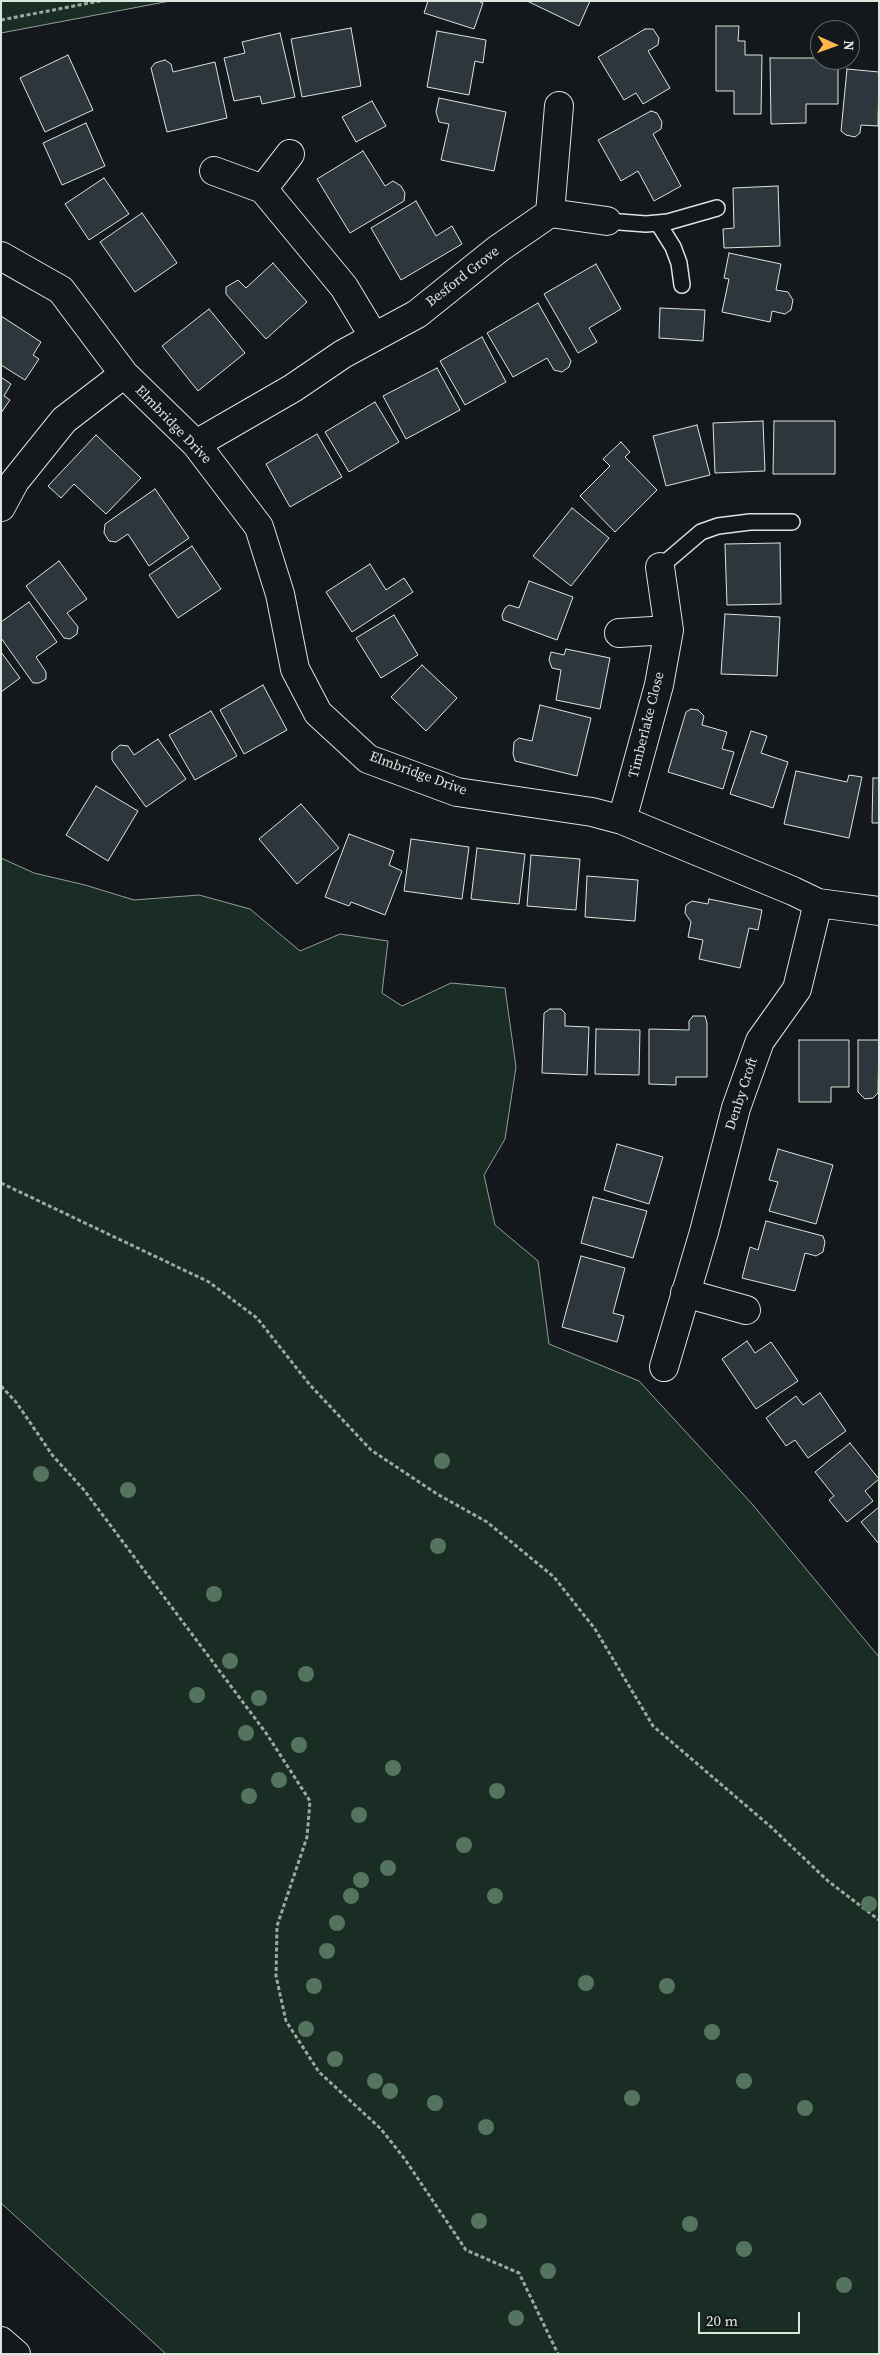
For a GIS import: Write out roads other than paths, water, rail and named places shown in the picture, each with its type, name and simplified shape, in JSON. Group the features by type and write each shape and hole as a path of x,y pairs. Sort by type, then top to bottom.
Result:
{"main road":[{"path":"559,106 550,213 607,221"},
{"path":"263,189 290,154"},
{"path":"214,171 263,189 344,287 374,337"},
{"name":"Besford Grove","path":"196,444 294,388 374,337 417,314 498,249 550,213"},
{"name":"Elmbridge Drive","path":"1,256 62,290 124,374 196,444 260,527 280,594 294,669 318,714 368,759 457,792 592,812 622,820 793,890 818,903 879,911"},
{"path":"1,507 15,481 64,420 124,374"},
{"name":"Timberlake Close","path":"622,820 659,685 669,630 660,567"},
{"path":"619,633 669,630"},
{"name":"Denby Croft","path":"664,1367 736,1108 760,1041 797,989 818,903"},
{"path":"685,1293 746,1310"},
{"path":"1,2341 16,2354"}],"lane":[{"path":"607,221 658,223 717,208"},
{"path":"658,223 673,248 679,263 682,285"},
{"path":"660,567 700,532 718,526 750,522 792,522"}]}
